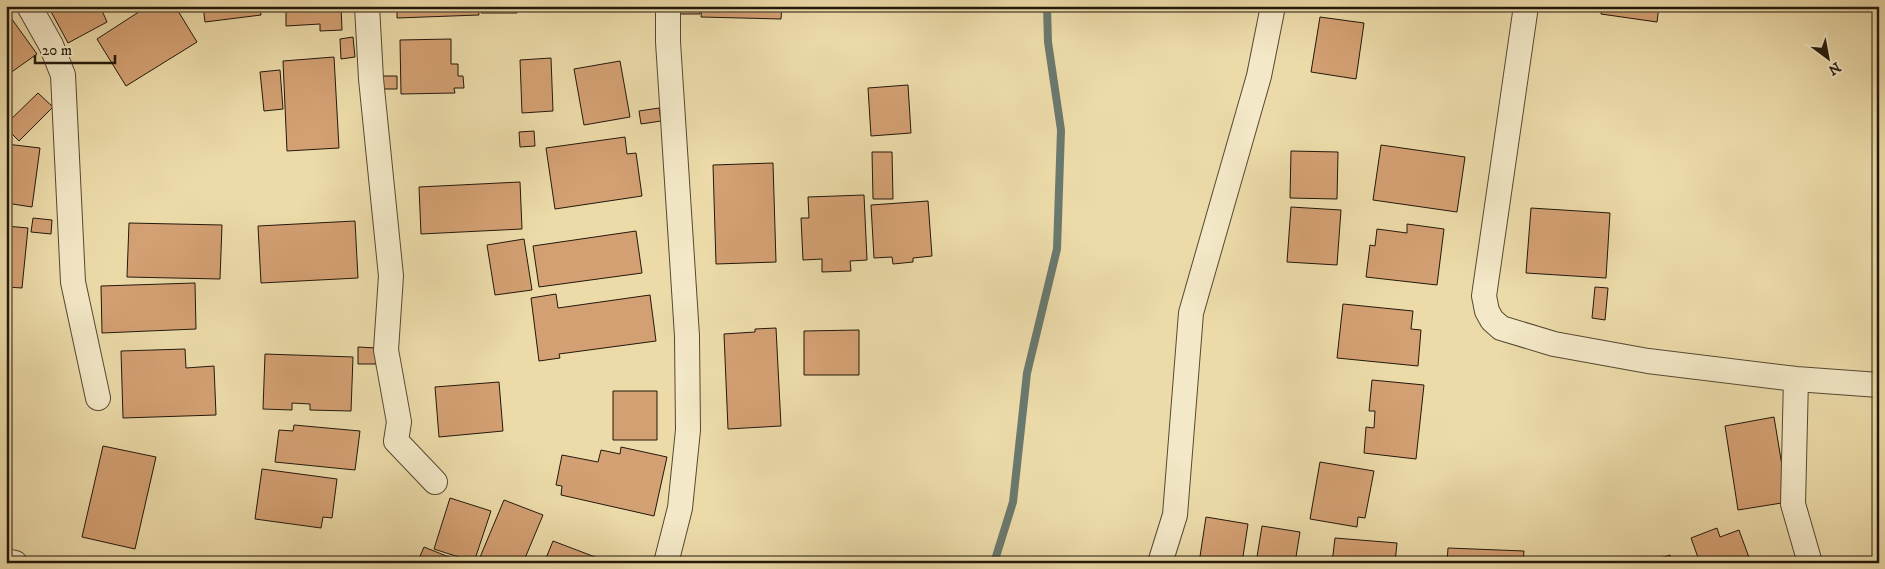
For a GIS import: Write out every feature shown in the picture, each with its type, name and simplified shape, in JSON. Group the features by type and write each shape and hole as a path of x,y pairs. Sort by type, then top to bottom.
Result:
{"street":[{"path":"29,6 51,45 63,75 73,282 98,398"},
{"path":"367,6 371,79 391,276 386,350 399,422 396,441 435,482"},
{"path":"666,563 680,508 688,430 687,336 668,42 668,6"},
{"path":"1160,563 1175,516 1191,313 1259,76 1274,6"},
{"path":"1526,6 1484,296 1487,311 1492,320 1501,328 1554,344 1648,361 1796,379 1879,385"},
{"path":"1796,379 1793,504 1810,563"},
{"path":"6,561 15,563"}],"building":[{"path":"48,6 100,6 107,22 68,43"},
{"path":"148,6 175,6 197,42 126,86 97,39"},
{"path":"203,6 260,6 261,15 205,22"},
{"path":"286,6 341,6 342,30 320,31 320,24 286,26"},
{"path":"397,6 478,6 479,15 397,18"},
{"path":"481,6 517,6 517,13 481,13"},
{"path":"678,6 700,6 700,14 678,14"},
{"path":"702,6 782,6 781,19 701,17"},
{"path":"1333,6 1362,6 1361,11"},
{"path":"1602,6 1659,6 1657,22 1601,14"},
{"path":"6,11 37,54 6,76"},
{"path":"1320,17 1364,23 1356,79 1311,72"},
{"path":"353,37 355,57 341,59 340,39"},
{"path":"451,39 451,64 458,64 458,76 463,76 464,88 454,88 455,93 401,94 400,40"},
{"path":"334,57 339,148 287,151 283,61"},
{"path":"551,58 553,111 522,113 520,60"},
{"path":"620,61 630,117 584,125 574,69"},
{"path":"280,70 283,109 264,111 260,72"},
{"path":"381,76 397,76 397,89 381,89"},
{"path":"908,85 911,133 871,136 868,88"},
{"path":"38,93 53,107 19,141 6,128 6,124"},
{"path":"659,108 661,121 641,124 639,111"},
{"path":"534,131 535,146 520,147 519,132"},
{"path":"625,137 627,154 636,153 642,196 555,209 546,148"},
{"path":"6,144 40,148 32,207 6,203"},
{"path":"1381,145 1465,157 1457,212 1373,200"},
{"path":"1291,151 1338,152 1337,199 1290,198"},
{"path":"872,152 892,152 893,199 873,199"},
{"path":"773,163 776,262 716,264 713,165"},
{"path":"520,182 522,229 421,234 419,187"},
{"path":"864,195 867,260 850,261 851,271 822,272 822,259 803,260 801,218 809,218 808,197"},
{"path":"928,201 932,256 913,258 913,262 893,264 892,257 874,258 871,205"},
{"path":"1291,207 1341,210 1337,265 1287,262"},
{"path":"1531,208 1610,213 1606,278 1526,273"},
{"path":"33,218 52,220 51,234 31,232"},
{"path":"355,221 358,278 261,283 258,226"},
{"path":"129,223 222,225 220,279 127,277"},
{"path":"1407,224 1444,229 1437,285 1366,277 1370,245 1375,246 1377,229 1407,233"},
{"path":"6,226 28,228 22,288 6,287"},
{"path":"636,231 642,273 539,287 533,246"},
{"path":"524,239 532,290 495,295 487,245"},
{"path":"195,283 196,329 102,333 101,286"},
{"path":"1595,287 1608,288 1605,320 1592,318"},
{"path":"556,294 558,308 650,295 656,341 559,354 560,358 539,361 531,298"},
{"path":"1343,304 1413,311 1411,329 1421,330 1418,366 1337,358"},
{"path":"776,328 781,426 728,429 724,334 755,332 755,329"},
{"path":"859,330 859,375 804,375 804,331"},
{"path":"358,347 376,348 376,364 358,364"},
{"path":"185,349 186,368 214,366 216,415 123,418 121,351"},
{"path":"265,354 353,357 351,411 310,410 310,404 292,403 292,410 263,409"},
{"path":"1372,380 1424,385 1416,459 1364,453 1366,427 1374,428 1375,411 1369,411"},
{"path":"499,382 503,431 439,437 435,387"},
{"path":"613,391 657,391 657,440 613,440"},
{"path":"1774,417 1788,502 1738,510 1725,426"},
{"path":"294,425 360,431 355,470 275,462 279,430 293,431"},
{"path":"103,446 156,457 135,549 82,537"},
{"path":"621,447 667,457 654,516 561,495 562,486 556,485 562,455 598,462 601,450 620,454"},
{"path":"1320,462 1374,471 1365,518 1358,517 1357,527 1310,519"},
{"path":"262,469 337,479 332,518 323,517 321,528 255,519"},
{"path":"450,498 491,511 474,562 434,549"},
{"path":"504,500 543,515 523,563 478,562"},
{"path":"1206,517 1248,524 1242,563 1199,563"},
{"path":"1262,526 1300,532 1295,563 1256,563"},
{"path":"1717,528 1720,537 1739,530 1751,563 1700,563 1691,538"},
{"path":"1335,538 1397,543 1395,563 1332,563"},
{"path":"553,541 611,563 544,563"},
{"path":"424,547 464,563 417,563"},
{"path":"1448,548 1524,551 1523,563 1447,563"},
{"path":"1670,555 1672,563 1643,563"}],"waterway":[{"path":"994,563 1013,502 1027,373 1057,249 1061,130 1048,42 1047,6"}]}
